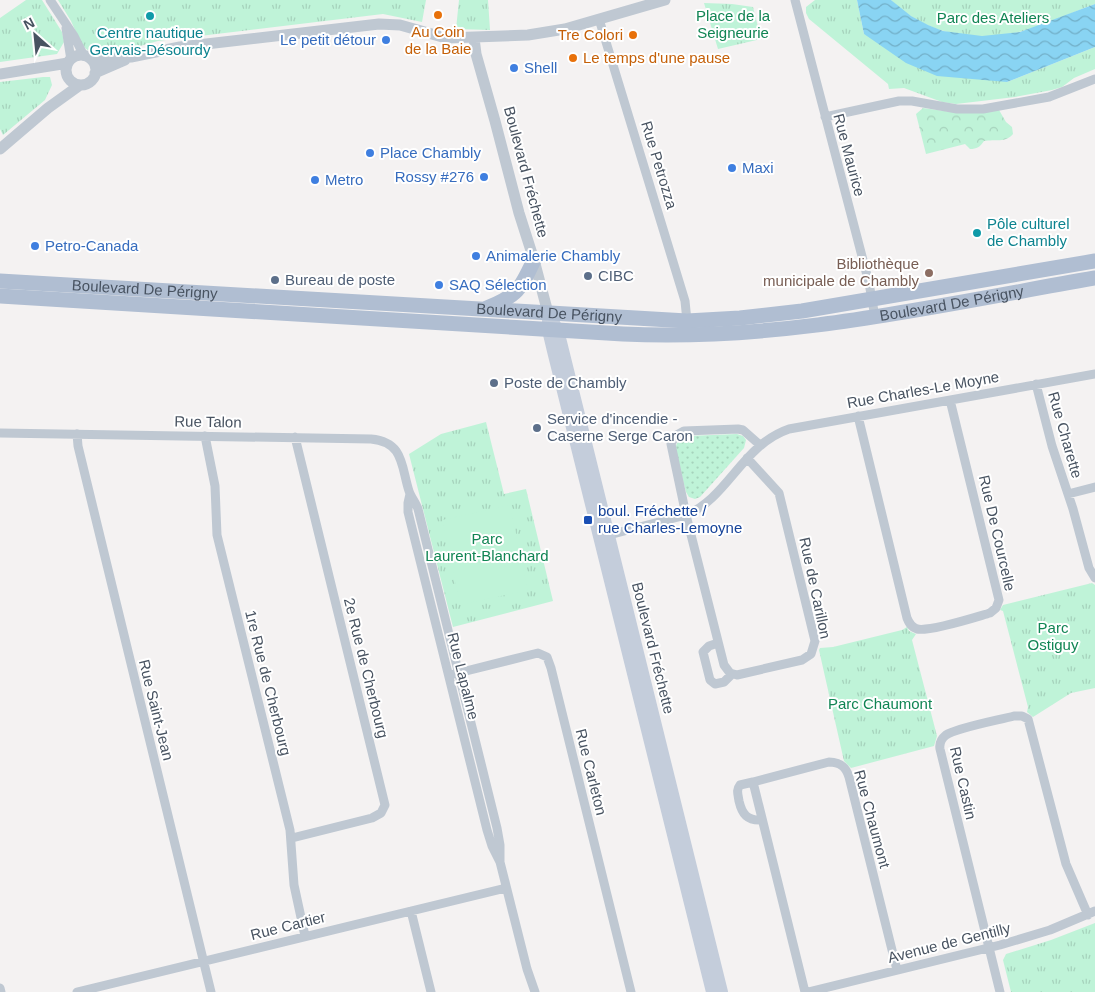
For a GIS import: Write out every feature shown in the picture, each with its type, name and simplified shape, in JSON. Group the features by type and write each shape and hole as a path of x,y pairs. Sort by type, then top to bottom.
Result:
{"main road":[{"path":"484,309 510,298 517,291 534,260"},
{"name":"Boulevard De Périgny","path":"0,281 687,320 790,313 1095,261"},
{"name":"Boulevard De Périgny","path":"0,296 660,336 722,335 802,328 875,317 1095,278"},
{"name":"Boulevard Fréchette","path":"548,313 604,536 712,992"},
{"name":"Boulevard Fréchette","path":"604,536 722,992"}],"street":[{"path":"0,149 48,108 80,85 90,82 95,73 95,66 50,0"},
{"path":"0,74 70,62 77,56 88,58 131,57 169,49 379,24 400,25 442,38 540,34 665,0"},
{"name":"Rue Maurice","path":"795,0 875,317"},
{"name":"Rue Petrozza","path":"599,19 685,301 687,320"},
{"path":"48,108 68,77 67,70 70,62 66,25"},
{"name":"Boulevard Fréchette","path":"474,38 476,54 548,313"},
{"path":"95,73 131,57"},
{"path":"30,70 68,77 74,83 80,85"},
{"path":"824,116 899,101 912,101 957,109 993,107 1049,97 1095,79"},
{"name":"Rue Charles-Le Moyne","path":"604,536 686,515 713,496 760,445 774,435 789,429 1095,374"},
{"name":"Rue Charette","path":"1036,384 1088,568 1095,578"},
{"name":"Rue De Courcelle","path":"858,416 907,618 915,628 931,628 990,613 996,608 1000,600 950,400"},
{"path":"732,674 725,668 718,642 686,515 671,444 675,436 689,430 738,428 760,445"},
{"name":"Rue Talon","path":"0,433 379,440 386,442 394,448 400,456 402,465"},
{"name":"Rue Saint-Jean","path":"77,434 78,446 211,992"},
{"name":"1re Rue de Cherbourg","path":"204,436 215,486 219,543 292,838 294,885 305,936"},
{"name":"2e Rue de Cherbourg","path":"292,838 372,818 381,813 385,805 294,438"},
{"name":"Rue de Carillon","path":"718,642 709,646 703,652 710,680 715,684 724,682 732,674 741,674 802,660 811,654 815,641 779,493 747,458"},
{"name":"Rue Lapalme","path":"402,465 410,494 418,509 497,828 500,862 506,888 527,969 535,992"},
{"name":"Rue Charette","path":"1068,494 1095,487"},
{"name":"Rue Lapalme","path":"410,494 408,512 487,830 500,862"},
{"name":"Rue Carleton","path":"449,675 538,654 547,657 631,992"},
{"name":"Rue Castin","path":"990,948 939,746 942,739 952,732 1014,716 1028,718 1066,864 1092,913"},
{"name":"Rue Chaumont","path":"762,820 750,819 743,814 737,791 740,785 829,762 838,763 846,769 850,777 897,970"},
{"path":"753,782 806,992"},
{"name":"Rue Cartier","path":"76,992 506,888"},
{"path":"411,911 431,992"},
{"name":"Avenue de Gentilly","path":"806,992 990,948 1050,930 1092,913"},
{"path":"990,948 1000,992"},
{"path":"0,988 1,992"}],"green space":[{"path":"26,0 42,0 62,32 64,42 57,54 0,62 0,18"},
{"path":"58,0 426,0 422,22 383,14 158,41 111,54 94,55 85,48 79,39"},
{"path":"459,0 488,0 490,30 456,29"},
{"path":"815,0 857,0 864,34 1007,82 1095,47 1095,69 1074,78 1062,87 1052,90 1015,97 956,104 942,102 904,88 889,89 888,84 809,19 806,7"},
{"name":"Parc des Ateliers","path":"891,0 1095,0 1095,4 1019,32 985,37 951,33 934,28 918,21"},
{"name":"Place de la Seigneurie","path":"704,3 753,7 761,39 718,49"},
{"path":"50,77 52,85 45,100 3,135 0,129 0,82"},
{"path":"923,108 959,113 999,110 1006,122 1012,127 1013,134 1004,140 984,141 975,149 970,149 965,144 926,154 916,114"},
{"name":"Parc Laurent-Blanchard","path":"486,422 504,494 526,489 553,601 453,627 409,454 441,434"},
{"path":"737,434 743,436 746,440 744,448 700,497 695,499 689,497 675,449 677,443 688,436"},
{"path":"510,505 528,590 460,605 442,520"},
{"name":"Parc Ostiguy","path":"1092,583 1095,585 1095,688 1071,693 1033,717 1027,712 1028,707 1003,611 1000,610 1003,605"},
{"name":"Parc Chaumont","path":"907,627 909,631 916,634 912,640 937,736 934,746 851,768 844,761 819,650 820,648 833,647 902,630"},
{"path":"1095,923 1095,992 1011,992 1003,960 1006,954 1051,940"}],"water":[{"path":"857,0 891,0 911,16 943,31 982,36 1020,32 1095,4 1095,47 1007,82 937,76 906,63 864,34"}],"place":[{"name":"Au Coin de la Baie","path":"438,15"},
{"name":"Centre nautique Gervais-Désourdy","path":"150,16"},
{"name":"Tre Colori","path":"633,35"},
{"name":"Le petit détour","path":"386,40"},
{"name":"Le temps d'une pause","path":"573,58"},
{"name":"Shell","path":"514,68"},
{"name":"Place Chambly","path":"370,153"},
{"name":"Maxi","path":"732,168"},
{"name":"Rossy #276","path":"484,177"},
{"name":"Metro","path":"315,180"},
{"name":"Pôle culturel de Chambly","path":"977,233"},
{"name":"Petro-Canada","path":"35,246"},
{"name":"Animalerie Chambly","path":"476,256"},
{"name":"Bibliothèque municipale de Chambly","path":"929,273"},
{"name":"CIBC","path":"588,276"},
{"name":"Bureau de poste","path":"275,280"},
{"name":"SAQ Sélection","path":"439,285"},
{"name":"Poste de Chambly","path":"494,383"},
{"name":"Service d'incendie - Caserne Serge Caron","path":"537,428"},
{"name":"boul. Fréchette / rue Charles-Lemoyne","path":"588,520"}]}
